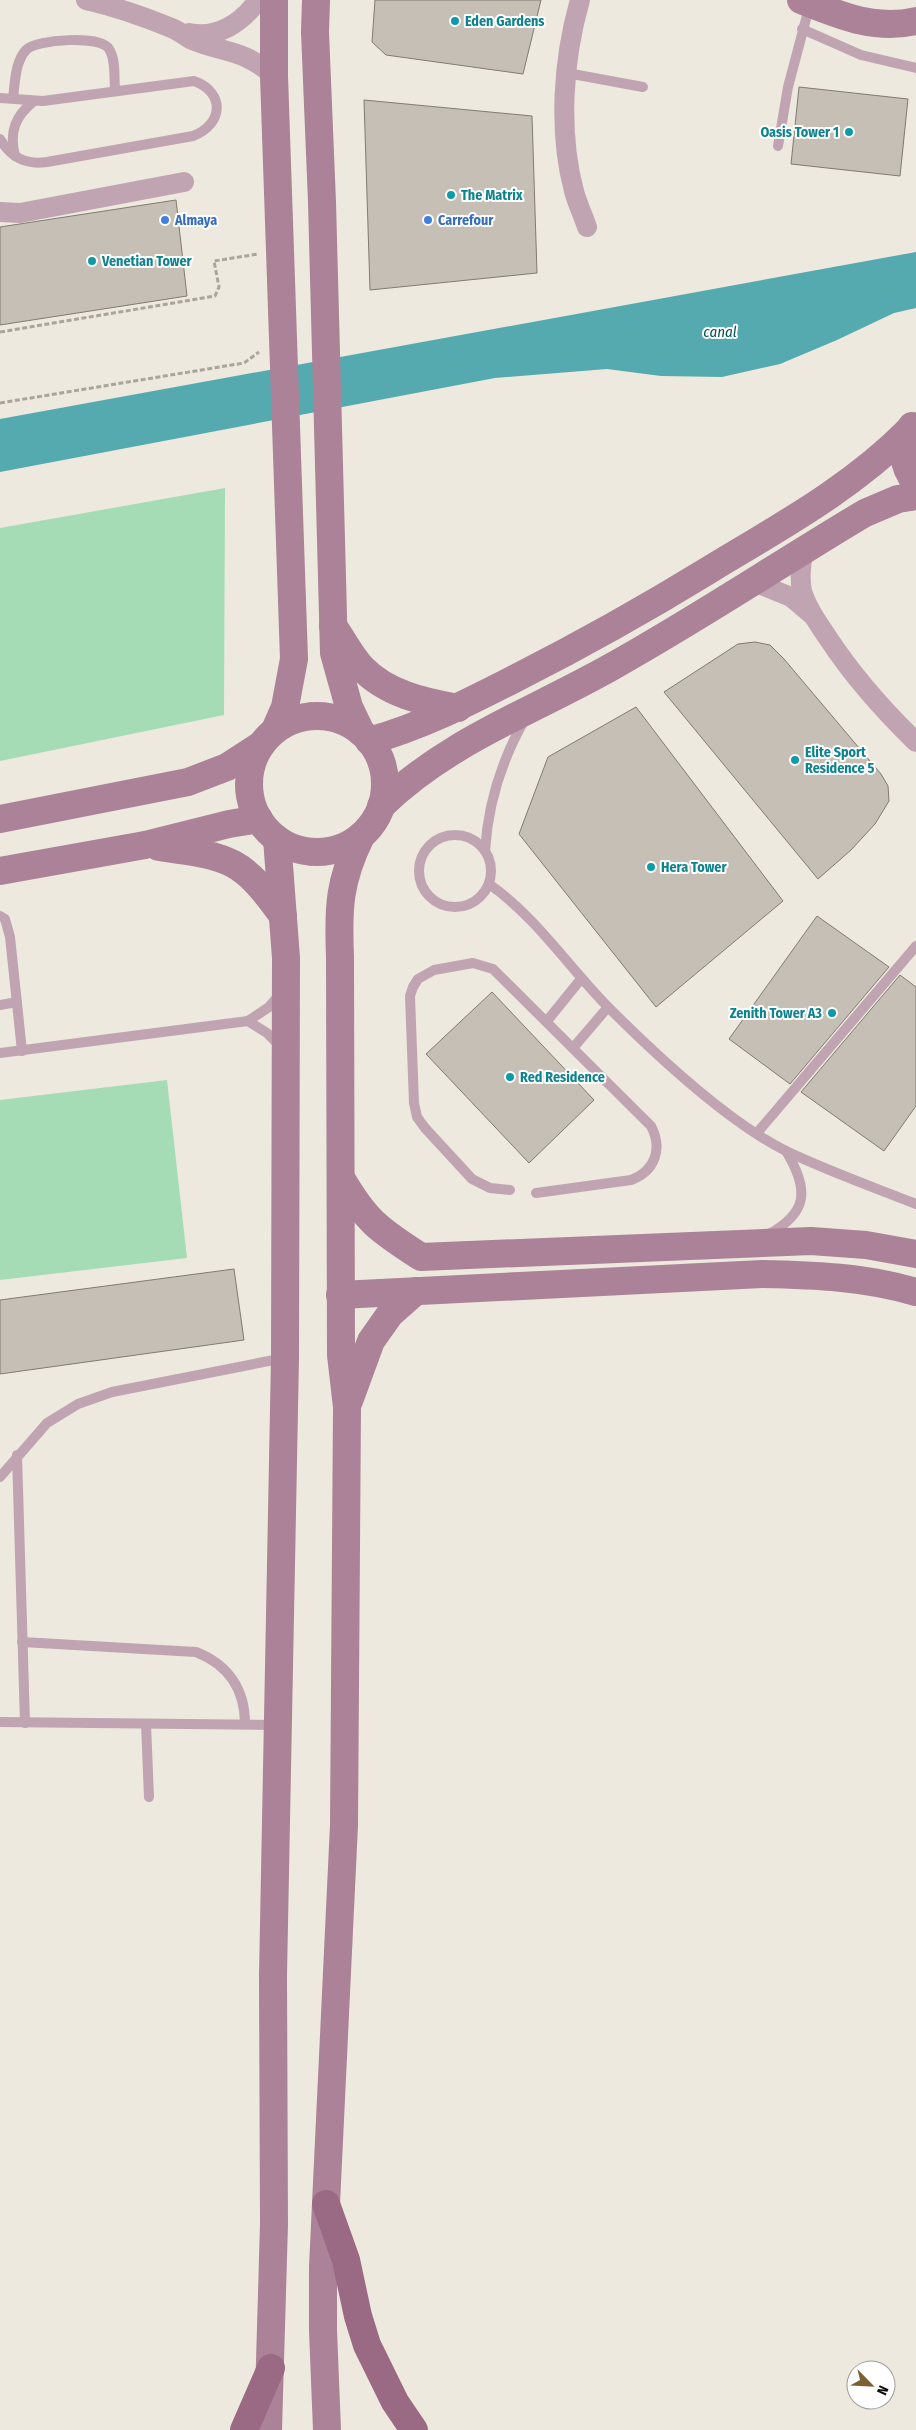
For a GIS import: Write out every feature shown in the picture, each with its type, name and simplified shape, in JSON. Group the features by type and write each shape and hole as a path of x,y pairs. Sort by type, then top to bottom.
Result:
{"main road":[{"path":"274,0 274,76 294,659 285,708 250,774 252,805 268,829 293,847 310,852 328,851 346,845 361,836"},
{"path":"316,0 315,32 322,202 334,653 349,707 365,736 379,755 384,772 381,806 373,822 361,836 345,874 338,914 340,957 341,1354 347,1407 344,1825 323,2267 323,2330 327,2430"},
{"path":"805,11 863,22 894,24 916,21"},
{"path":"913,426 904,445 904,460 910,475 916,483"},
{"path":"0,819 188,782 227,767 291,721 309,716 328,716 346,722 365,736 416,727 458,708 576,647 662,599 755,543 869,468 913,426"},
{"path":"381,806 428,765 454,749 612,667 754,582 865,512 898,499 916,496"},
{"path":"333,625 363,668 389,687 428,702 458,708"},
{"path":"0,871 145,845 229,824 268,829"},
{"path":"268,829 283,916 286,958 284,988 285,1358 273,1976 274,2224 268,2430"},
{"path":"145,845 220,857 238,865 254,877 283,916"},
{"path":"341,1178 370,1221 421,1257 756,1242 820,1241 866,1245 916,1254"},
{"path":"340,1295 762,1274 812,1274 861,1280 916,1292"},
{"path":"347,1407 370,1341 390,1314 416,1291"},
{"path":"326,2204 346,2260 358,2316 367,2345 395,2402 414,2430"},
{"path":"244,2430 271,2368"}],"street":[{"path":"86,0 116,7 177,30 193,34 210,34 226,29 241,21 258,0"},
{"path":"580,0 571,40 565,112 567,152 574,190 587,227"},
{"path":"177,30 202,43 241,53 253,59 274,76"},
{"path":"0,212 20,213 184,182"},
{"path":"804,549 800,577 802,591 812,615 850,670 890,718 916,742"},
{"path":"754,582 791,597 812,615"}],"lane":[{"path":"778,146 788,87 805,11 860,55 916,68"},
{"path":"13,98 20,58 26,50 42,42 96,40 105,44 112,56 115,90"},
{"path":"567,73 643,87"},
{"path":"0,98 34,101 194,81 204,85 212,92 216,103 216,114 212,124 204,132 194,136 35,164 23,161 15,156 0,139"},
{"path":"15,156 12,131 16,119 34,101"},
{"path":"485,851 478,842 468,837 445,836 426,849 419,870 420,882 425,892 443,906 454,908 465,906 484,894 492,873 485,851 486,823 492,798 512,744 532,708"},
{"path":"489,884 512,901 608,1007 702,1092 757,1133 786,1151 916,1204"},
{"path":"0,916 5,919 10,937 22,1050"},
{"path":"757,1133 916,946"},
{"path":"510,1190 490,1188 472,1179 417,1117 414,1104 410,996 418,979 425,973 458,964 484,965 501,976 651,1126 655,1135 657,1154 647,1170 631,1180 536,1193"},
{"path":"547,1021 581,979"},
{"path":"0,1053 248,1021 269,1007 284,988"},
{"path":"0,1005 17,1002"},
{"path":"573,1048 608,1007"},
{"path":"248,1021 267,1032 285,1052"},
{"path":"756,1242 791,1219 801,1203 802,1184 795,1166 786,1151"},
{"path":"0,1477 47,1423 78,1404 94,1397 285,1358"},
{"path":"17,1456 25,1722"},
{"path":"22,1642 196,1652 220,1665 238,1686 244,1704 245,1724"},
{"path":"0,1722 279,1725"},
{"path":"146,1724 149,1797"}],"path":[{"path":"258,245 259,262"},
{"path":"0,332 215,296 219,288 214,260 258,254"},
{"path":"0,403 244,363 258,354 262,345"}],"green space":[{"path":"225,488 224,715 0,761 0,528"},
{"path":"167,1080 187,1258 0,1280 0,1100"}],"water":[{"name":"canal","path":"916,252 916,308 894,313 780,364 722,377 661,376 607,369 495,378 0,472 0,419"}],"building":[{"name":"Eden Gardens","path":"375,0 541,0 523,74 386,55 372,42"},
{"name":"Oasis Tower 1","path":"799,87 908,99 900,176 791,164"},
{"name":"The Matrix","path":"364,100 532,116 537,273 370,290"},
{"name":"Venetian Tower","path":"176,200 187,296 0,325 0,227"},
{"name":"Elite Sport Residence 5","path":"755,642 770,645 784,659 881,774 888,786 889,801 875,824 851,850 818,879 664,692 738,644"},
{"name":"Hera Tower","path":"636,707 783,901 656,1007 519,834 548,757"},
{"path":"817,916 889,967 790,1084 729,1039"},
{"path":"900,975 916,987 916,1106 884,1151 801,1092"},
{"name":"Red Residence","path":"492,992 594,1100 529,1163 426,1054"},
{"path":"234,1269 244,1340 0,1374 0,1300"}],"place":[{"name":"Eden Gardens","path":"455,21"},
{"name":"Oasis Tower 1","path":"849,132"},
{"name":"The Matrix","path":"451,195"},
{"name":"Almaya","path":"165,220"},
{"name":"Carrefour","path":"428,220"},
{"name":"Venetian Tower","path":"92,261"},
{"name":"Elite Sport Residence 5","path":"795,760"},
{"name":"Hera Tower","path":"651,867"},
{"name":"Zenith Tower A3","path":"832,1013"},
{"name":"Red Residence","path":"510,1077"}]}
